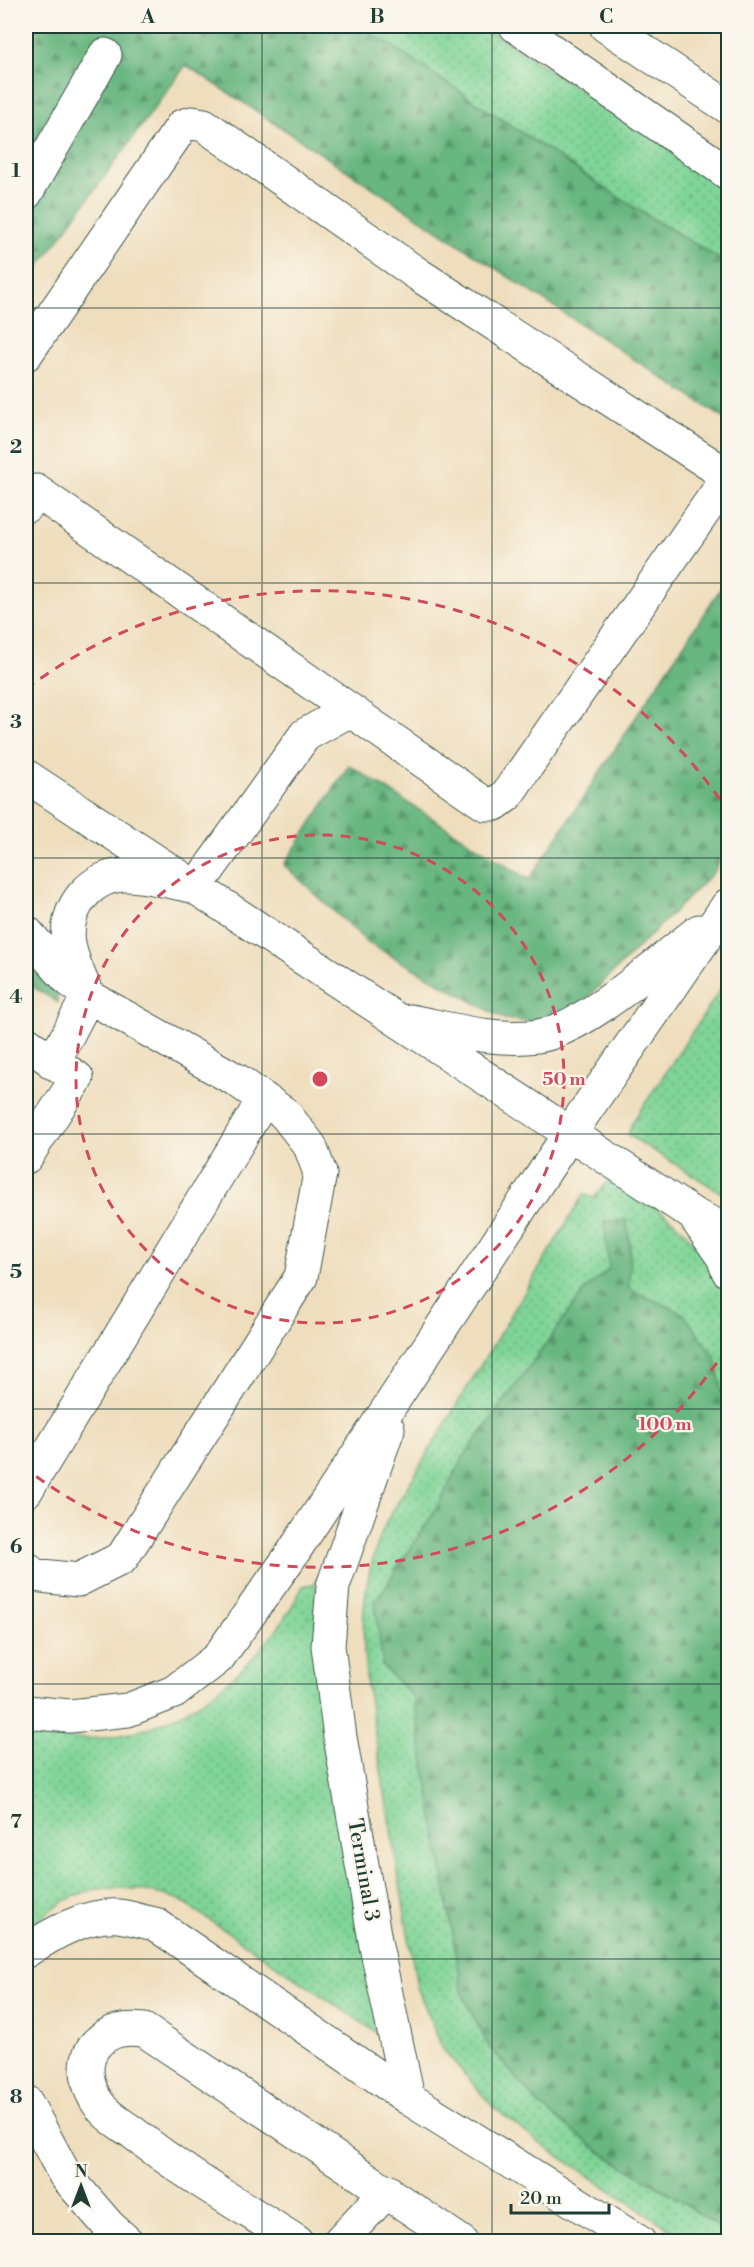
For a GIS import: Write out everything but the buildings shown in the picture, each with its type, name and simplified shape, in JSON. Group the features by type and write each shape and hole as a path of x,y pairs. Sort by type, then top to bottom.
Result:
{"street":[{"path":"516,26 729,173"},
{"path":"606,26 729,107"},
{"path":"26,193 105,55"},
{"path":"26,354 182,126 192,123 204,125 419,275 713,466 720,474 721,486 506,796 495,804 485,804 350,710 29,494"},
{"path":"196,887 305,735 350,710"},
{"path":"26,776 694,1215 729,1231"},
{"path":"53,1062 88,996 69,944 70,917 85,890 111,876 129,875 196,887"},
{"path":"390,1017 489,1036 538,1035 561,1030 592,1012 725,909"},
{"path":"26,1712 70,1716 128,1710 174,1692 218,1659 292,1554 570,1133 725,909"},
{"path":"26,932 67,978 88,996 238,1081 264,1099 299,1128 310,1146 320,1173 301,1277 122,1558 78,1580 33,1575 26,1568"},
{"path":"26,1043 77,1078 26,1157"},
{"path":"26,1491 264,1099"},
{"path":"694,1215 723,1257 729,1270"},
{"name":"Terminal 3","path":"406,1380 333,1586 328,1646 340,1737 376,1946 408,2098"},
{"path":"26,1951 50,1935 81,1922 116,1916 155,1924 408,2098 639,2241"},
{"path":"297,2241 165,2158 100,2107 87,2076 89,2055 98,2043 111,2033 127,2028 144,2030 461,2241"},
{"path":"26,2102 65,2175 108,2225 127,2241"},
{"path":"339,2241 387,2191"}],"green space":[{"path":"26,26 361,26 638,210 728,264 728,421 186,65 26,284"},
{"path":"361,26 482,26 728,186 728,264 638,210"},
{"path":"728,577 728,840 715,871 560,1025 504,1019 368,943 284,865 349,765 529,880"},
{"path":"26,954 53,979 58,1003 26,982"},
{"path":"728,978 728,1197 628,1135 632,1123"},
{"path":"610,1179 659,1210 685,1232 704,1257 724,1294 728,1303 728,1438 684,1314 629,1289 630,1244 626,1220 605,1221 609,1269 585,1290 463,1458 433,1515 395,1570 413,1697 463,1995 487,2043 538,2104 600,2152 673,2195 728,2235 728,2241 688,2241 539,2143 493,2107 442,2048 417,1987 367,1686 364,1602 371,1564 386,1522 584,1194 594,1198"},
{"path":"626,1220 630,1244 629,1289 684,1314 716,1359 728,1433 728,2235 673,2195 600,2152 538,2104 487,2043 463,1995 413,1697 383,1667 375,1602 433,1515 463,1458 585,1290 609,1269 604,1221"},
{"path":"322,1571 380,2035 178,1899 137,1890 102,1889 85,1892 68,1899 34,1924 26,1921 26,1729 69,1738 110,1737 151,1727 189,1709 224,1685 255,1656 282,1622 303,1586 313,1584"}]}
